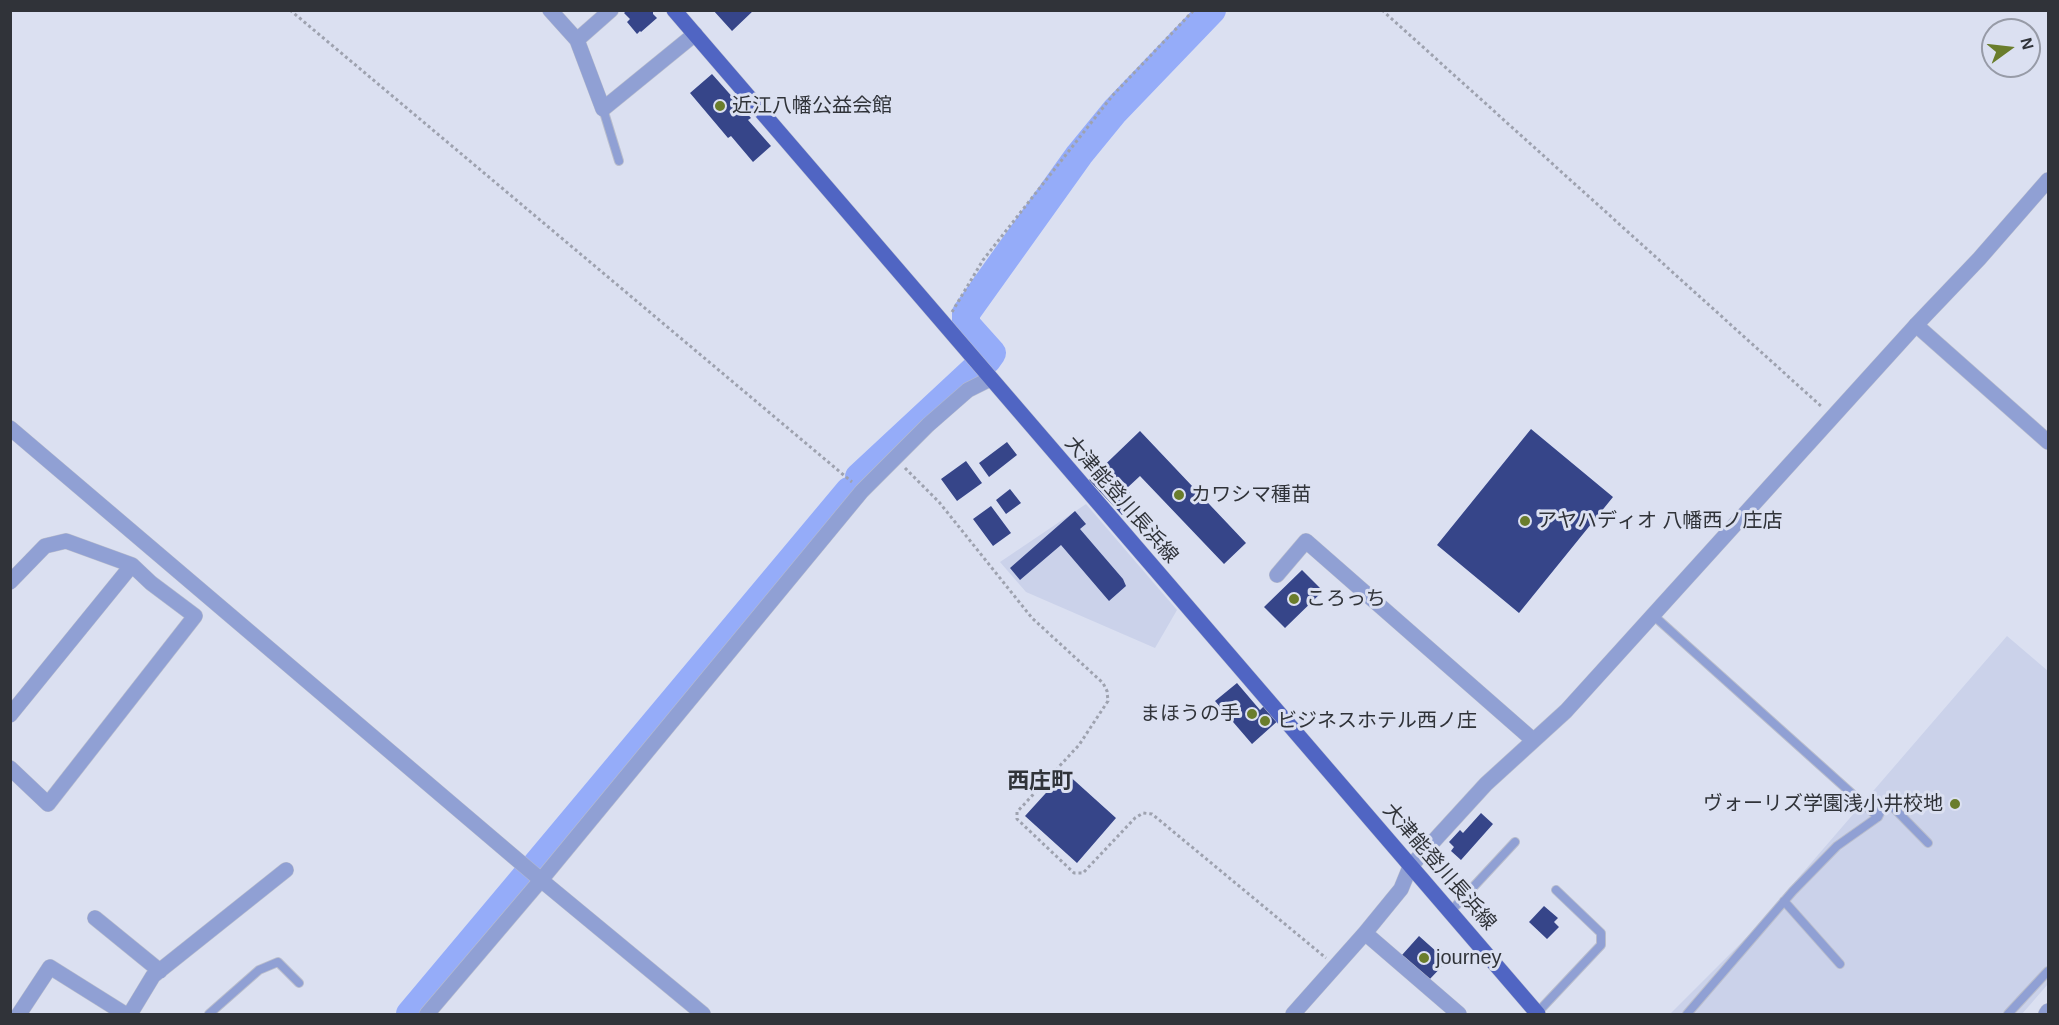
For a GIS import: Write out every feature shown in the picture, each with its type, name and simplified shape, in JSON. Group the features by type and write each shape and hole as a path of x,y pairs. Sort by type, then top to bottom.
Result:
{"main road":[{"name":"大津能登川長浜線","path":"675,10 1538,1014"}],"street":[{"path":"550,10 577,40 603,110 695,34"},
{"path":"577,40 611,10"},
{"path":"1293,1014 1401,889 1410,867 1486,784 1566,711 2049,180"},
{"path":"1916,325 2049,442"},
{"path":"427,1014 862,491 928,425 968,390 990,379"},
{"path":"10,428 703,1014"},
{"path":"10,582 45,546 66,541 132,565 151,583 195,616 48,804 11,769"},
{"path":"1276,575 1306,541 1533,740"},
{"path":"10,715 132,565"},
{"path":"130,1014 153,976 286,870"},
{"path":"95,918 160,971"},
{"path":"1365,933 1459,1014"},
{"path":"19,1014 51,967 125,1014"}],"lane":[{"path":"603,110 619,161"},
{"path":"1654,616 1878,818"},
{"path":"1687,1014 1784,901 1837,846 1878,818 1886,801 1928,843"},
{"path":"1450,912 1515,842"},
{"path":"1538,1014 1601,945 1601,933 1556,890"},
{"path":"1784,901 1840,964"},
{"path":"209,1014 259,970 278,962 299,983"},
{"path":"2008,1014 2049,971"}],"path":[{"path":"290,10 862,491"},
{"path":"944,325 983,260 1113,94 1194,10"},
{"path":"1382,10 1833,417"},
{"path":"895,458 939,502 1032,618 1103,683 1107,691 1108,701 1079,745 1017,812 1017,819 1074,873 1083,873 1135,818 1143,813 1152,814 1336,966"}],"shaded area":[{"path":"1086,504 1177,610 1155,648 1026,592 1000,562"},
{"name":"ヴォーリズ学園浅小井校地","path":"2007,636 2048,671 2048,984 2022,1014 1670,1014 1748,936"}],"building":[{"path":"627,10 653,10 657,18 637,34 627,22 630,19 624,13"},
{"path":"713,10 754,10 732,31"},
{"name":"近江八幡公益会館","path":"712,74 751,118 748,120 771,146 753,162 731,136 728,138 690,93"},
{"name":"アヤハディオ 八幡西ノ庄店","path":"1531,429 1613,497 1519,613 1437,545"},
{"name":"カワシマ種苗","path":"1140,431 1246,543 1224,564 1140,476 1126,489 1136,500 1122,515 1089,480"},
{"path":"1007,442 1017,455 989,477 979,463"},
{"path":"966,461 982,483 957,501 941,479"},
{"path":"1010,489 1021,503 1006,514 996,500"},
{"path":"991,506 1011,533 993,546 973,519"},
{"path":"1075,511 1086,524 1080,529 1123,579 1126,586 1109,601 1061,545 1020,580 1010,568"},
{"name":"ころっち","path":"1302,570 1323,591 1285,628 1264,607"},
{"name":"まほうの手","path":"1237,683 1260,710 1267,703 1281,718 1252,744 1215,701"},
{"path":"1065,772 1116,818 1077,863 1025,816"},
{"path":"1481,813 1493,824 1461,860 1451,851 1454,847 1449,842 1460,830 1463,833"},
{"path":"1544,906 1558,918 1554,922 1559,927 1547,939 1529,922"},
{"name":"journey","path":"1419,936 1447,961 1429,980 1402,955"}],"waterway":[{"path":"987,360 992,353 966,324 966,313 1079,155 1115,111 1212,10"},
{"path":"859,477 973,371"},
{"path":"536,865 849,491"},
{"path":"410,1014 525,877"}],"place":[{"name":"近江八幡公益会館","path":"720,106"},
{"name":"カワシマ種苗","path":"1179,495"},
{"name":"アヤハディオ 八幡西ノ庄店","path":"1525,521"},
{"name":"ころっち","path":"1294,599"},
{"name":"まほうの手","path":"1252,714"},
{"name":"ビジネスホテル西ノ庄","path":"1265,721"},
{"name":"ヴォーリズ学園浅小井校地","path":"1955,804"},
{"name":"journey","path":"1424,958"}],"district":[{"name":"西庄町","path":"1040,782"}]}
